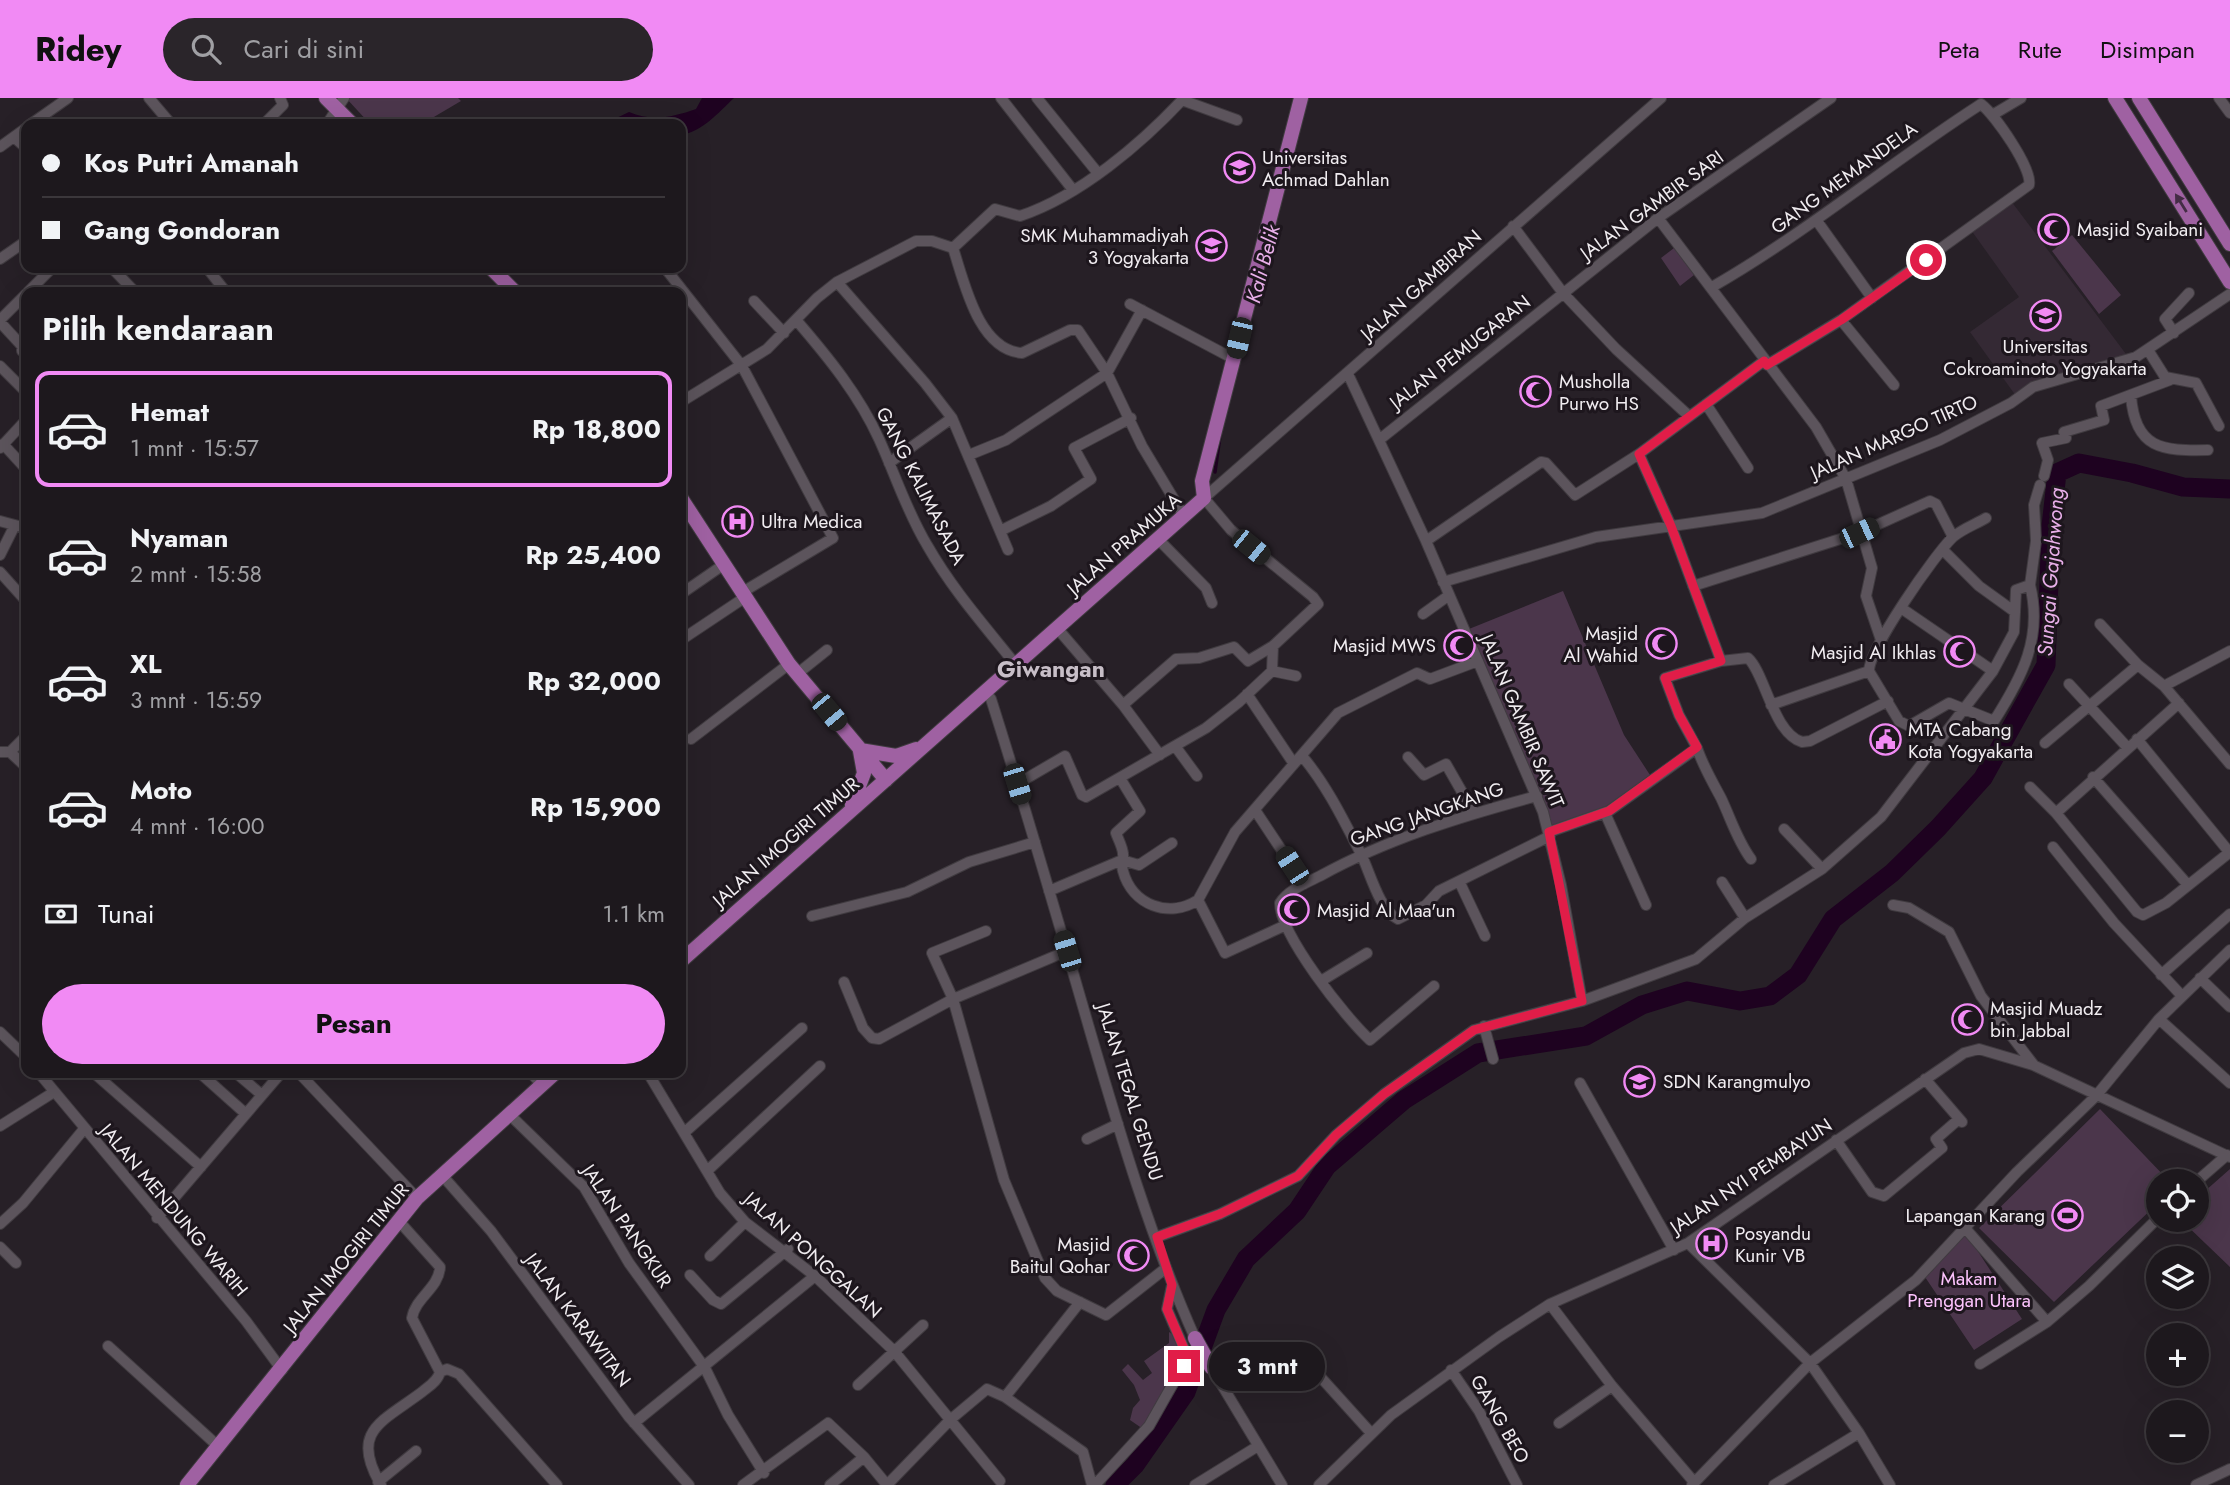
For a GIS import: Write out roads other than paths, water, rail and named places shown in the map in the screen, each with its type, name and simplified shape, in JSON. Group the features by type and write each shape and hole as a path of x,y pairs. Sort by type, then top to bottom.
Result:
{"main road":[{"name":"JALAN PRAMUKA","path":"886,780 1204,499 1202,481 1301,98"},
{"path":"2115,98 2230,282"},
{"path":"2139,98 2229,239"},
{"path":"335,101 348,119"},
{"path":"496,273 509,287"},
{"path":"686,511 793,669 886,780"},
{"path":"860,750 896,756 924,746"},
{"path":"847,814 859,793 864,774 860,750"},
{"name":"JALAN IMOGIRI TIMUR","path":"686,957 886,780"},
{"name":"JALAN IMOGIRI TIMUR","path":"191,1484 416,1198 549,1078"},
{"name":"JALAN TEGAL GENDU","path":"1195,1338 1211,1367"}],"street":[{"path":"36,119 54,102 68,98"},
{"path":"149,98 167,119"},
{"path":"269,119 283,105 280,98"},
{"path":"1001,98 1073,190"},
{"path":"1037,98 1097,173"},
{"name":"JALAN GAMBIRAN","path":"1204,499 1661,98"},
{"name":"JALAN GAMBIR SARI","path":"1563,293 1658,218 1831,98"},
{"path":"1426,541 1541,462 1546,463 1575,495 1639,454 1765,363 1841,320 2029,185 2028,173 1994,114 2021,98"},
{"path":"2219,98 2230,113"},
{"path":"953,248 995,209 1020,216 1073,190 1125,153 1183,99 1237,120"},
{"path":"329,119 335,101"},
{"name":"GANG MEMANDELA","path":"1712,287 1779,248 1919,143 1981,104 1994,114"},
{"path":"0,147 21,131"},
{"path":"13,137 21,144"},
{"path":"1658,218 1816,428 1846,480 1859,533 1872,568 1866,596 1881,640"},
{"path":"1817,221 1872,298"},
{"path":"1513,226 1563,293 1616,349 1689,416"},
{"path":"2209,247 2229,239"},
{"path":"686,399 742,366 784,333 817,298 837,282 916,241 932,240 953,248"},
{"path":"0,259 21,244"},
{"path":"953,248 975,314 998,341 1022,353 1075,328 1107,373 1131,418 1142,446 1184,516"},
{"path":"33,287 47,273"},
{"path":"117,273 130,287"},
{"path":"211,273 222,287"},
{"path":"669,273 680,287"},
{"path":"837,282 952,418 1002,530 1008,550"},
{"name":"JALAN PEMUGARAN","path":"1378,440 1563,293"},
{"path":"2174,333 2165,319 2189,293"},
{"name":"JALAN MARGO TIRTO","path":"1443,582 1596,537 1762,513 1940,440 2011,403 2033,387 2136,357 2230,294"},
{"path":"686,295 742,366 833,538 743,595 686,636"},
{"path":"21,299 0,321 21,345"},
{"path":"754,302 784,333"},
{"path":"1130,304 1234,359"},
{"path":"969,455 1006,440 1107,373 1142,310"},
{"path":"1841,320 1894,385"},
{"name":"GANG KALIMASADA","path":"797,321 845,380 873,426 925,543 961,600 1016,664"},
{"path":"2148,350 2170,380"},
{"path":"0,366 21,387"},
{"name":"JALAN GAMBIR SAWIT","path":"1348,374 1426,541 1537,796 1549,834 1582,1001"},
{"path":"1870,671 1899,721 1909,726 1949,703 1994,721 2015,688 2032,646 2035,623 2030,585 2036,541 2034,505 2048,460 2042,443 2066,438 2064,432 2104,420 2101,406 2170,380 2196,383 2219,426"},
{"path":"2131,396 2134,425 2151,441 2164,448 2208,450"},
{"path":"1706,404 1748,468"},
{"path":"889,463 952,418"},
{"path":"1002,530 1051,506 1091,479 1074,448 1131,418"},
{"path":"21,425 1,446 21,464"},
{"path":"1639,454 1671,526 1721,661"},
{"path":"1123,705 1176,659 1199,658 1234,647 1248,661 1273,646 1317,608 1316,601 1231,530 1204,499"},
{"path":"1693,586 1859,533 1930,501 1936,504 1953,537"},
{"path":"1870,671 1881,640 1943,550 1953,537 1986,518"},
{"path":"0,522 21,526 0,555"},
{"path":"1158,539 1206,588 1212,603"},
{"path":"1943,550 1979,586 2015,612"},
{"path":"686,591 723,565"},
{"path":"0,572 21,595"},
{"path":"1157,1237 1220,1214 1298,1176 1336,1135 1384,1094 1435,1056 1485,1027 1582,1001 1696,959 1745,918 1822,869 1881,817 1993,671 2014,632 2016,590 2030,585"},
{"path":"1423,614 1448,596"},
{"path":"1901,608 1993,671"},
{"path":"2100,624 2138,665 2164,686 2230,764"},
{"path":"1057,628 1123,705 1160,755"},
{"path":"1017,784 1065,756 1084,797 1120,778 1214,722 1247,694 1272,671 1273,646"},
{"path":"691,739 793,669 827,650"},
{"path":"2164,686 2230,651"},
{"path":"1751,859 1735,835 1719,795 1703,769 1697,747 1679,715 1665,678 1721,661 1751,660 1771,705 1790,733 1802,742 1810,741 1888,701"},
{"path":"1120,778 1140,813 1121,825 1116,833 1129,884 1153,906 1172,911 1198,900 1235,832 1338,713 1355,702 1417,673 1430,679 1478,661"},
{"path":"2045,743 2138,665"},
{"path":"1272,671 1296,676"},
{"path":"1771,705 1870,671"},
{"path":"2069,684 2127,747"},
{"name":"JALAN TEGAL GENDU","path":"985,691 990,699 1035,842 1118,1124 1172,1285 1195,1338"},
{"path":"1247,694 1298,760 1314,770 1394,918 1401,918 1426,905 1433,895 1549,834 1605,813 1697,747"},
{"path":"2056,813 2093,777 2179,703"},
{"path":"2030,788 2056,813 2137,912 2146,915 2230,852 2137,739"},
{"path":"21,740 5,752 21,763"},
{"path":"1175,746 1197,776"},
{"path":"1408,757 1424,775 1446,764 1474,813"},
{"path":"2093,777 2188,885"},
{"name":"GANG JANGKANG","path":"1286,925 1280,902 1304,884 1360,854 1474,813 1537,796"},
{"path":"1255,810 1304,884"},
{"path":"1605,813 1646,905"},
{"path":"1784,828 1822,869"},
{"path":"812,916 907,892 969,862 1035,842"},
{"path":"1049,891 1122,860 1139,865 1172,843"},
{"path":"2053,847 2087,891 2182,996"},
{"path":"1459,881 1485,936"},
{"path":"1722,882 1745,918"},
{"path":"1198,900 1225,953 1286,925 1336,1004 1372,1041 1434,986"},
{"path":"1893,905 1909,908 1949,932 1981,996 2033,1065"},
{"path":"2161,975 2230,914"},
{"path":"986,931 932,953 953,999 1018,1217 1045,1278 1057,1291 1106,1315 1166,1268"},
{"path":"1550,1304 1612,1386 1693,1484 1810,1363 1916,1280 2096,1096 2159,1019 2230,950"},
{"path":"844,982 863,1028 874,1039 953,999 1067,951"},
{"path":"1321,981 1367,953"},
{"path":"2200,978 2230,1007"},
{"path":"2159,1019 2230,1083"},
{"path":"1485,1027 1493,1057"},
{"path":"685,1132 802,1028"},
{"path":"0,1032 21,1052"},
{"name":"JALAN NYI PEMBAYUN","path":"1319,1485 1371,1433 1451,1370 1550,1304 1688,1243 1964,1053 1979,1049 2033,1065 2229,1156"},
{"path":"707,1171 820,1066"},
{"name":"JALAN MENDUNG WARIH","path":"43,1078 246,1321 282,1370"},
{"path":"100,1078 201,1167"},
{"path":"206,1078 246,1114"},
{"path":"242,1078 262,1096"},
{"path":"159,1217 277,1078"},
{"path":"304,1078 416,1198"},
{"path":"536,1078 541,1084"},
{"name":"JALAN PONGGALAN","path":"652,1078 707,1171 745,1222 787,1250 894,1351 1000,1482"},
{"path":"1836,1140 1872,1192 1884,1196 1934,1157 1942,1148 1936,1139 1960,1120 1925,1079"},
{"path":"1580,1083 1674,1250"},
{"path":"0,1126 54,1092"},
{"name":"JALAN PANGKUR","path":"509,1114 584,1187 629,1263 705,1368 727,1415 764,1473"},
{"path":"1087,1139 1118,1124"},
{"path":"0,1224 23,1203 83,1129"},
{"path":"2209,1172 2229,1156"},
{"name":"JALAN KARAWITAN","path":"441,1174 491,1231 580,1356 689,1485"},
{"path":"398,1220 440,1267 438,1278 415,1308 412,1318 413,1326 440,1372"},
{"path":"710,1256 745,1222"},
{"path":"1965,1228 2047,1322"},
{"path":"1980,1364 2047,1322 2089,1286 2146,1230"},
{"path":"1688,1243 1810,1363 1859,1433 1890,1485"},
{"path":"0,1247 16,1263"},
{"path":"690,1275 713,1300 721,1304 787,1250"},
{"path":"634,1423 815,1276"},
{"path":"743,1485 764,1473 828,1423 864,1457 887,1485 950,1420 987,1389 1005,1396 1083,1452 1094,1485 1149,1426 1184,1366 1185,1351 1167,1309 1172,1285"},
{"path":"1005,1396 1080,1302"},
{"path":"858,1385 923,1325"},
{"path":"108,1346 219,1447"},
{"path":"1297,1351 1371,1433"},
{"name":"JALAN TEGAL GENDU","path":"1211,1367 1255,1448 1282,1485"},
{"path":"416,1451 380,1483 366,1451 371,1433 432,1383 440,1372 447,1369 459,1374 557,1485"},
{"name":"GANG BEO","path":"1451,1370 1479,1411 1517,1485"},
{"path":"1559,1423 1612,1386"},
{"path":"1774,1485 1859,1433"},
{"path":"1195,1485 1255,1448"},
{"path":"830,1485 864,1457"},
{"path":"1683,1469 1707,1468"},
{"path":"2196,1485 2230,1469"}],"waterway":[{"name":"Kali Belik","path":"1215,472 1220,436"},
{"name":"Sungai Gajahwong","path":"1115,1485 1135,1465 1186,1392 1216,1310 1246,1259 1297,1211 1327,1166 1404,1100 1478,1053 1586,1036 1642,1005 1687,991 1740,1001 1770,996 1798,975 1833,919 1892,873 1938,828 1983,778 2046,665 2051,526 2057,473 2079,463 2132,473 2183,487 2230,489"}],"place":[{"name":"Universitas Achmad Dahlan","path":"1239,168"},
{"name":"Masjid Syaibani","path":"2054,229"},
{"name":"SMK Muhammadiyah 3 Yogyakarta","path":"1212,246"},
{"name":"Universitas Cokroaminoto Yogyakarta","path":"2045,315"},
{"name":"Musholla Purwo HS","path":"1536,392"},
{"name":"Ultra Medica","path":"738,521"},
{"name":"Masjid Al Wahid","path":"1661,644"},
{"name":"Masjid MWS","path":"1459,645"},
{"name":"Masjid Al Ikhlas","path":"1959,652"},
{"name":"MTA Cabang Kota Yogyakarta","path":"1885,740"},
{"name":"Masjid Al Maa'un","path":"1294,910"},
{"name":"Masjid Muadz bin Jabbal","path":"1967,1019"},
{"name":"SDN Karangmulyo","path":"1640,1081"},
{"name":"Lapangan Karang","path":"2068,1215"},
{"name":"Posyandu Kunir VB","path":"1712,1244"},
{"name":"Masjid Baitul Qohar","path":"1133,1255"}],"district":[{"name":"Giwangan","path":"1051,669"}],"park label":[{"name":"Makam Prenggan Utara","path":"1969,1289"}]}
